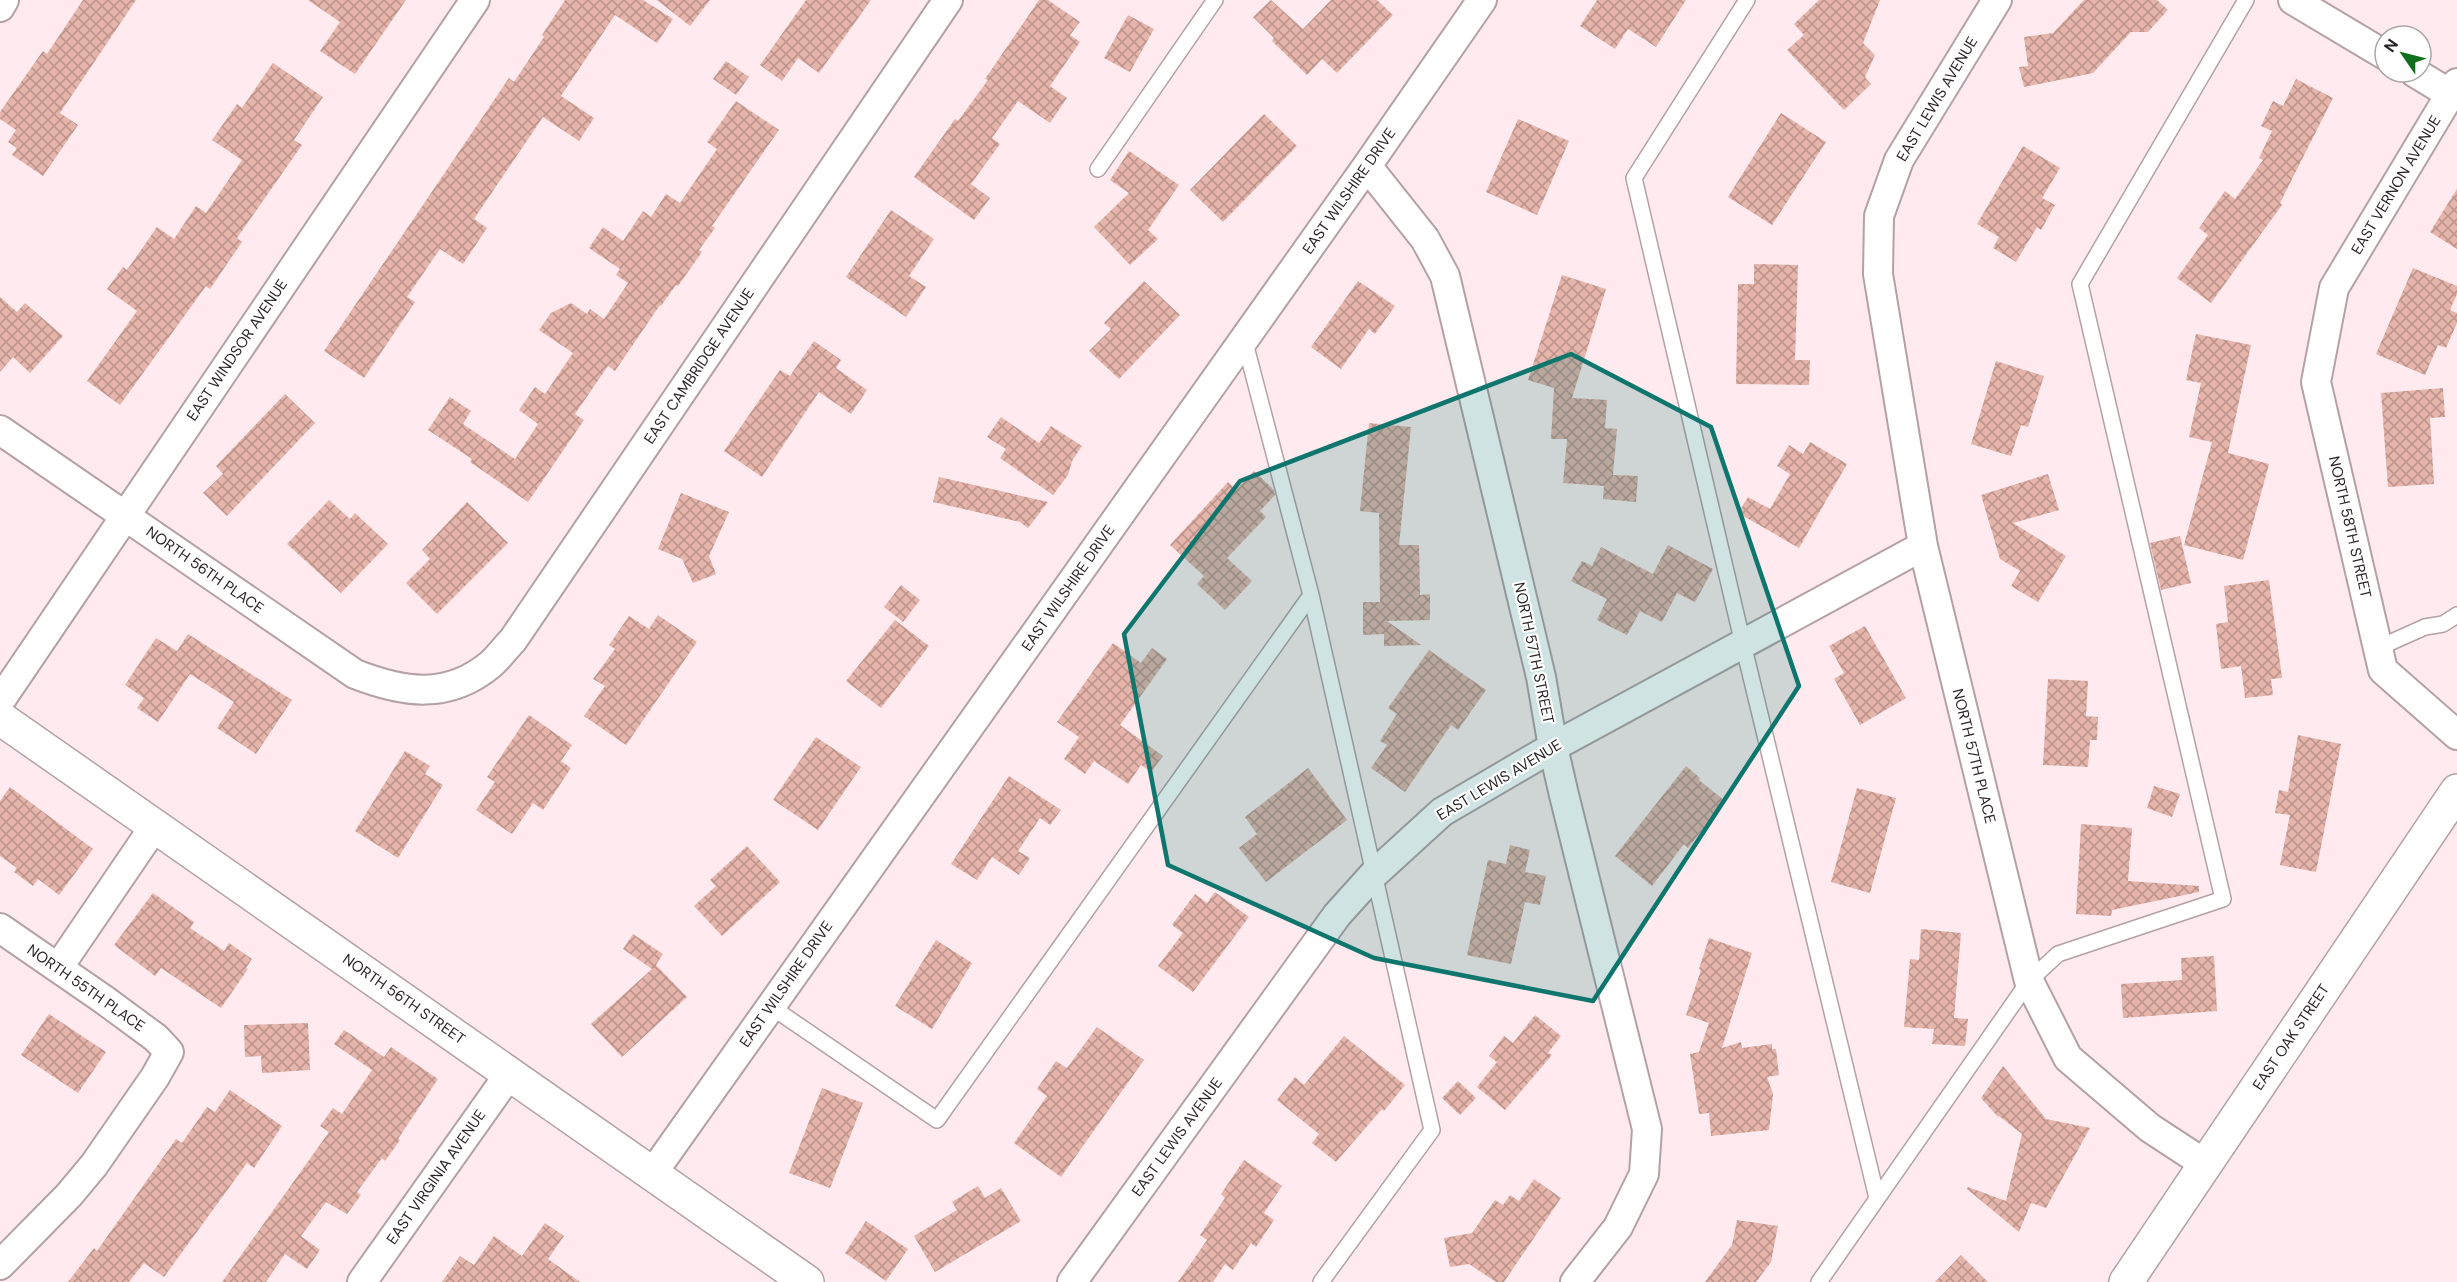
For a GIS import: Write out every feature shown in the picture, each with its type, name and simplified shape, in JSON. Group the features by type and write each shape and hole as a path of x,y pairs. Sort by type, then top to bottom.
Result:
{"street":[{"path":"0,7 4,0"},
{"name":"EAST WINDSOR AVENUE","path":"0,701 476,0"},
{"name":"EAST CAMBRIDGE AVENUE","path":"418,691 450,685 469,678 491,663 513,640 948,0"},
{"name":"EAST WILSHIRE DRIVE","path":"652,1174 1367,166 1482,0"},
{"name":"EAST LEWIS AVENUE","path":"1878,274 1879,216 1899,160 1997,0"},
{"path":"2293,0 2373,48"},
{"path":"2433,80 2454,88"},
{"name":"EAST VERNON AVENUE","path":"2334,288 2454,88"},
{"name":"NORTH 57TH STREET","path":"1367,166 1425,239 1445,276 1539,666 1553,747 1647,1129 1644,1174 1618,1227 1575,1282"},
{"name":"NORTH 57TH PLACE","path":"1878,274 1923,546 2030,981 2068,1058 2150,1128 2205,1164"},
{"name":"NORTH 58TH STREET","path":"2334,288 2316,382 2383,670 2457,735"},
{"name":"NORTH 56TH PLACE","path":"0,430 355,675 385,686 418,691"},
{"name":"EAST LEWIS AVENUE","path":"1072,1282 1337,915 1373,875 1442,812 1553,747 1923,546"},
{"name":"NORTH 56TH STREET","path":"0,718 807,1282"},
{"name":"EAST OAK STREET","path":"2126,1282 2457,791"},
{"path":"58,968 154,827"},
{"name":"NORTH 55TH PLACE","path":"0,928 156,1038 169,1052 155,1077 94,1165 69,1196 0,1265"},
{"name":"EAST VIRGINIA AVENUE","path":"362,1282 510,1073"}],"lane":[{"path":"1098,169 1215,0"},
{"path":"1747,0 1634,178 1743,644 1877,1198"},
{"path":"1818,1282 2030,981 2058,954 2223,899 2080,284 2246,0"},
{"path":"1244,339 1311,595 1432,1130 1321,1282"},
{"path":"770,1006 937,1120 1311,595"},
{"path":"2378,648 2425,627 2443,624 2457,615"}],"highlighted area":[{"path":"1571,354 1711,427 1799,686 1593,1001 1374,958 1168,865 1124,634 1240,481"}],"building":[{"path":"83,0 136,0 60,113 78,125 43,176 12,155 17,148 8,142 16,130 0,119 0,112 43,51 47,54"},
{"path":"308,0 406,0 355,74 320,51 340,22"},
{"path":"565,0 643,0 673,19 657,43 615,15 561,96 594,118 579,141 543,117 474,219 487,228 463,264 440,249 407,297 415,302 364,378 324,351 509,78 514,82"},
{"path":"657,0 710,0 690,26"},
{"path":"806,0 871,0 819,73 798,58 782,81 760,65"},
{"path":"1039,0 1048,0 1080,22 1070,35 1080,42 1050,86 1067,98 1050,123 1018,101 992,138 1000,144 971,184 990,198 974,220 914,177 955,119 958,121 988,80 985,79"},
{"path":"1271,0 1303,29 1331,0 1377,0 1393,15 1337,73 1322,59 1307,75 1272,41 1274,38 1253,17"},
{"path":"1597,0 1686,0 1656,47 1628,29 1615,49 1580,26"},
{"path":"1819,0 1880,0 1863,43 1875,55 1865,77 1871,84 1844,110 1787,50 1804,35 1794,24"},
{"path":"2084,0 2157,0 2168,10 2148,32 2131,32 2093,73 2024,87 2019,67 2028,66 2024,37 2053,33"},
{"path":"1128,15 1154,29 1130,72 1104,58"},
{"path":"726,61 749,77 736,95 713,79"},
{"path":"273,63 323,97 294,140 302,145 237,238 242,242 210,289 206,286 120,405 87,381 137,311 107,289 123,267 127,270 157,227 174,239 196,206 206,213 242,160 212,140 237,104 242,108"},
{"path":"2296,79 2333,98 2280,203 2282,205 2211,303 2177,278 2208,235 2199,228 2225,191 2235,199 2263,160 2259,158 2272,131 2261,126 2273,101 2283,106"},
{"path":"736,101 779,130 712,226 715,228 699,250 702,252 678,286 676,285 660,305 615,371 608,366 575,414 584,420 528,502 470,462 472,459 428,430 450,397 471,411 463,424 515,459 538,424 519,410 535,387 545,394 573,353 539,330 551,313 571,303 587,314 590,309 604,319 628,283 616,275 620,269 589,248 603,227 623,241 643,211 651,217 666,194 680,203 717,149 707,142"},
{"path":"1781,113 1826,142 1772,225 1728,197"},
{"path":"1264,114 1297,146 1223,222 1190,190"},
{"path":"1518,119 1569,141 1537,215 1486,192"},
{"path":"2023,146 2060,168 2042,198 2055,205 2041,230 2037,227 2016,262 1993,248 1999,237 1977,224"},
{"path":"1129,151 1179,185 1148,230 1158,239 1130,265 1094,227 1129,193 1110,180"},
{"path":"2457,189 2457,249 2430,232"},
{"path":"891,210 934,239 909,276 926,287 906,317 846,277"},
{"path":"1754,264 1798,265 1795,360 1810,360 1809,385 1736,384 1738,284 1754,284"},
{"path":"2413,268 2457,286 2457,294 2450,310 2457,313 2457,323 2446,348 2438,345 2425,375 2376,354"},
{"path":"1562,275 1606,289 1572,398 1607,400 1605,428 1617,429 1613,475 1638,476 1636,502 1603,499 1604,486 1563,483 1567,439 1551,439 1554,388 1528,380"},
{"path":"1144,281 1180,315 1119,379 1089,351 1111,329 1104,323"},
{"path":"1358,281 1395,306 1375,334 1369,329 1341,369 1311,347"},
{"path":"0,297 17,312 25,303 63,336 30,373 13,357 0,372"},
{"path":"2196,334 2251,345 2228,453 2269,464 2243,560 2184,545 2212,442 2189,437 2201,383 2186,380"},
{"path":"814,341 841,360 836,368 867,390 851,414 819,392 762,477 724,451 780,370 790,376"},
{"path":"1996,361 2044,376 2028,427 2021,425 2011,456 1971,444"},
{"path":"2443,388 2445,417 2430,418 2434,484 2388,487 2381,393"},
{"path":"285,394 315,423 227,516 203,493 223,474 216,466"},
{"path":"1001,417 1039,443 1051,426 1082,446 1072,461 1068,475 1053,495 1000,458 1006,449 987,437"},
{"path":"1369,423 1411,427 1399,545 1419,545 1420,595 1430,594 1430,620 1387,621 1421,645 1384,646 1384,634 1363,635 1363,602 1380,602 1379,513 1360,511"},
{"path":"1810,442 1847,464 1799,548 1738,513 1748,497 1770,509 1790,474 1777,466 1789,445 1803,454"},
{"path":"1254,471 1273,489 1275,495 1260,511 1266,517 1227,558 1252,581 1225,610 1197,584 1204,576 1170,545 1228,482 1236,490"},
{"path":"2048,474 2059,510 2013,523 2066,556 2038,602 2011,586 2020,571 2000,559 1981,495"},
{"path":"939,477 1048,502 1028,528 1020,522 933,502"},
{"path":"681,493 729,512 709,556 716,574 693,583 682,559 658,549"},
{"path":"329,500 350,519 355,513 388,544 341,593 287,544"},
{"path":"467,502 508,543 437,614 406,583 430,559 422,550"},
{"path":"2180,536 2191,583 2161,590 2150,543"},
{"path":"1668,545 1713,569 1695,602 1677,593 1662,622 1640,611 1627,635 1597,620 1607,599 1571,581 1582,561 1592,566 1601,547 1653,574"},
{"path":"2269,580 2282,678 2271,679 2273,695 2245,698 2241,666 2221,669 2216,624 2228,622 2224,586"},
{"path":"901,585 920,600 903,622 884,607"},
{"path":"658,615 697,642 626,745 584,716 605,686 593,679 615,649 609,645 629,616 649,629"},
{"path":"895,620 929,646 881,708 846,681"},
{"path":"1865,626 1906,698 1860,725 1834,679 1844,673 1829,646"},
{"path":"188,634 292,700 256,754 217,728 234,702 190,674 158,722 137,708 144,698 125,685 156,638 177,651"},
{"path":"1113,643 1141,663 1152,648 1167,659 1120,725 1163,756 1151,772 1141,765 1128,784 1094,761 1085,774 1064,759 1079,737 1057,722"},
{"path":"1429,650 1486,690 1458,730 1451,725 1405,792 1371,768 1387,745 1380,741 1397,714 1388,708"},
{"path":"2048,679 2088,681 2086,716 2098,717 2097,740 2090,740 2088,767 2043,765"},
{"path":"529,715 572,745 561,761 571,768 543,810 533,803 512,834 476,810 495,782 487,777"},
{"path":"2298,735 2341,744 2316,872 2280,865 2290,815 2275,813 2279,790 2288,792"},
{"path":"816,737 861,767 818,830 773,800"},
{"path":"405,751 430,766 425,774 443,785 398,858 355,831"},
{"path":"1686,766 1725,801 1688,848 1684,844 1652,886 1615,856"},
{"path":"1308,768 1347,820 1266,882 1239,848 1257,834 1245,817"},
{"path":"1009,776 1061,810 1050,825 1040,818 1018,851 1030,858 1019,875 992,857 977,880 951,864"},
{"path":"2154,786 2180,794 2172,817 2147,808"},
{"path":"10,787 93,849 59,895 38,879 33,886 14,872 17,868 0,856 0,801"},
{"path":"1857,788 1896,798 1870,893 1831,882"},
{"path":"2081,824 2132,828 2128,881 2199,886 2199,892 2112,910 2111,916 2076,914"},
{"path":"1510,845 1530,850 1525,872 1546,876 1540,905 1525,902 1511,964 1467,955 1488,860 1506,864"},
{"path":"747,846 780,882 722,936 694,906 716,886 710,880"},
{"path":"1215,892 1249,917 1193,992 1158,966 1183,933 1172,925 1195,894 1207,903"},
{"path":"153,893 194,922 190,928 224,951 229,943 252,959 246,968 248,969 221,1008 161,968 155,976 114,945"},
{"path":"1921,929 1961,933 1954,1018 1968,1019 1965,1046 1932,1044 1934,1029 1904,1027 1910,959 1919,960"},
{"path":"633,934 663,954 656,965 687,997 622,1057 591,1024 652,969 623,949"},
{"path":"1709,938 1752,953 1722,1048 1741,1042 1742,1048 1772,1044 1772,1049 1776,1049 1779,1075 1767,1077 1773,1094 1769,1130 1711,1136 1709,1113 1699,1114 1690,1054 1699,1052 1709,1023 1686,1015"},
{"path":"936,940 972,963 932,1029 895,1006"},
{"path":"2214,956 2217,1011 2123,1018 2121,984 2182,980 2181,958"},
{"path":"49,1014 106,1052 78,1093 21,1055"},
{"path":"1535,1015 1561,1036 1548,1053 1552,1055 1505,1110 1477,1087 1497,1062 1489,1056 1504,1036 1513,1043"},
{"path":"308,1023 310,1070 262,1073 261,1056 245,1057 244,1025"},
{"path":"1097,1027 1144,1060 1061,1177 1014,1143 1047,1096 1037,1089 1056,1061 1067,1068"},
{"path":"344,1030 384,1057 391,1047 438,1079 385,1161 382,1158 357,1192 361,1195 347,1214 326,1202 301,1236 320,1250 307,1269 285,1254 266,1282 222,1282 329,1132 320,1126 333,1108 342,1114 372,1070 334,1044"},
{"path":"1344,1036 1405,1085 1336,1162 1312,1143 1319,1134 1277,1100 1295,1077 1304,1085"},
{"path":"2003,1066 2046,1119 2090,1128 2046,1208 2031,1203 2019,1232 1967,1189 1968,1187 2006,1201 2022,1134 1998,1117 1981,1098"},
{"path":"1458,1081 1476,1098 1460,1115 1442,1098"},
{"path":"822,1088 863,1103 830,1188 789,1173"},
{"path":"230,1090 282,1126 254,1168 247,1163 164,1277 144,1263 129,1282 68,1282 94,1248 97,1251 176,1139 182,1143 207,1107 215,1112"},
{"path":"1244,1160 1282,1186 1264,1213 1274,1220 1256,1247 1251,1243 1233,1270 1225,1264 1213,1282 1178,1282 1207,1240 1200,1235 1225,1198 1221,1194"},
{"path":"1534,1179 1561,1198 1504,1282 1496,1282 1469,1264 1450,1267 1444,1238 1472,1233 1495,1200 1503,1205 1510,1195 1519,1201"},
{"path":"978,1186 985,1198 1001,1188 1021,1221 935,1272 914,1236 957,1210 952,1202"},
{"path":"1737,1220 1778,1226 1771,1262 1756,1282 1705,1282 1732,1245"},
{"path":"866,1221 908,1249 886,1281 845,1253"},
{"path":"545,1223 564,1236 548,1259 580,1282 442,1282 460,1256 474,1265 494,1236 522,1256"},
{"path":"1961,1255 1988,1282 1935,1282"}]}
